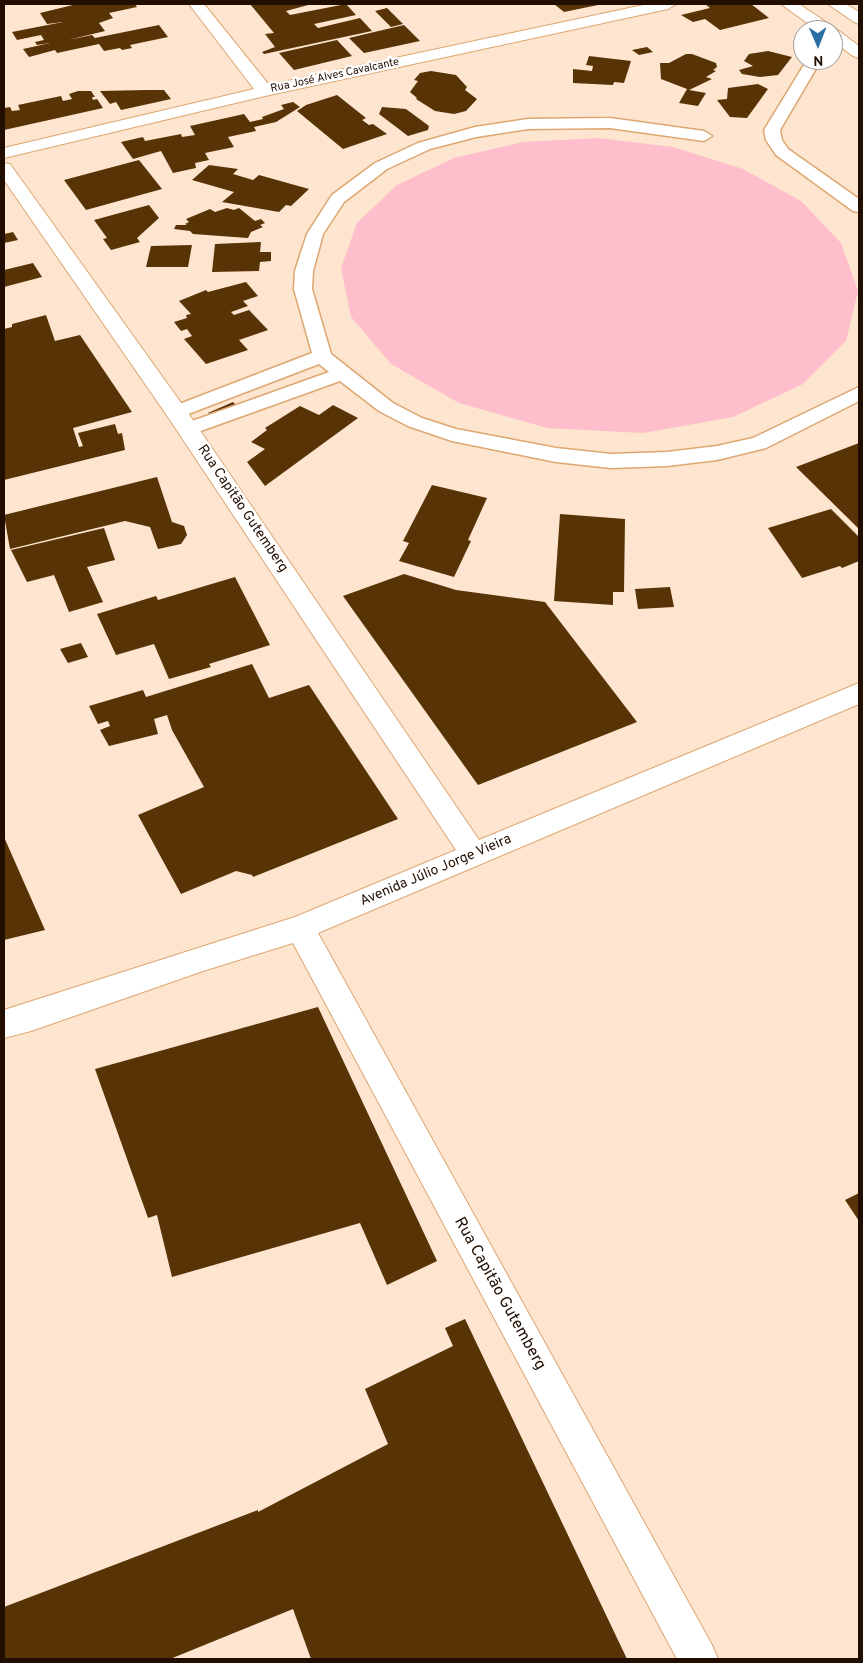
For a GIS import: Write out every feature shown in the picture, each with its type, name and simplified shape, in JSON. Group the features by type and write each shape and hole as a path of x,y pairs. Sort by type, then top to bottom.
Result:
{"main road":[{"path":"196,4 265,91"},
{"name":"Rua José Alves Cavalcante","path":"4,153 265,91 668,4"},
{"path":"789,4 812,20"},
{"path":"836,4 859,19"},
{"path":"843,41 859,53"},
{"name":"Rua Capitão Gutemberg","path":"4,168 182,421 474,854"},
{"name":"Avenida Júlio Jorge Vieira","path":"4,1024 31,1017 203,958 300,928 859,693"},
{"name":"Rua Capitão Gutemberg","path":"300,928 698,1659"}],"lane":[{"path":"808,70 772,130 774,140 782,152 859,207"},
{"path":"704,136 610,123 528,124 475,132 424,146 381,166 338,199 315,234 304,271 303,289 322,356 342,374 386,407 415,422 452,436 556,455 611,461 667,459 718,453 759,442 859,393"},
{"path":"182,421 322,356"},
{"path":"182,421 342,374"}],"shaded area":[{"path":"598,138 673,147 743,169 801,201 841,243 858,291 846,341 803,384 733,417 643,433 547,428 459,403 391,364 351,317 341,268 357,223 397,185 454,158 523,142"}],"building":[{"path":"77,4 135,4 137,7 109,13 113,18 99,23 105,31 68,40 92,35 95,38 159,25 168,37 130,45 132,48 122,50 120,48 104,51 99,44 57,53 55,50 29,57 23,49 50,43 37,45 35,42 44,40 41,35 17,40 12,32 63,22 47,24 40,13"},
{"path":"250,4 312,4 286,11 290,15 346,4 356,15 314,24 318,28 360,18 372,31 264,54 262,52 275,47 265,34 274,33"},
{"path":"554,4 598,4 598,5 564,12"},
{"path":"705,4 751,4 769,18 720,30 705,19 693,22 681,15 710,8"},
{"path":"387,8 403,24 391,27 375,11"},
{"path":"404,25 420,41 364,53 349,38"},
{"path":"337,40 352,56 294,70 279,53"},
{"path":"647,47 653,52 639,55 632,50"},
{"path":"768,51 792,57 778,75 760,77 742,74 739,70 753,66 744,61 749,54"},
{"path":"686,54 692,54 716,63 717,67 713,70 716,71 706,77 712,79 689,90 706,93 698,106 679,103 687,89 661,79 660,63 669,63"},
{"path":"589,56 631,61 624,83 614,82 613,85 573,83 573,69 592,71 593,66 586,65"},
{"path":"431,71 456,75 467,87 465,90 477,99 466,111 454,114 435,111 416,99 410,92 418,81 414,80 420,73"},
{"path":"758,84 768,89 747,118 730,117 717,100 727,99 728,88"},
{"path":"164,90 171,99 121,110 116,102 110,104 100,91"},
{"path":"78,91 91,91 95,97 92,97 93,100 97,99 103,108 4,130 4,108 10,107 12,111 20,110 18,105 61,96 63,101 72,99 69,94"},
{"path":"337,95 366,118 362,120 369,125 373,124 387,134 343,149 297,111 306,105"},
{"path":"293,102 300,107 276,122 254,127 256,131 228,137 234,147 205,153 209,160 195,163 196,168 173,173 161,151 133,159 121,142 143,137 145,141 181,134 182,137 195,135 190,126 244,114 250,122 263,119 262,117 284,109 281,105"},
{"path":"382,107 406,109 429,126 428,130 408,136 379,114"},
{"path":"139,160 162,189 86,210 64,180"},
{"path":"209,165 238,169 233,174 253,180 259,175 309,189 291,206 286,205 279,212 222,202 234,192 192,180"},
{"path":"149,205 159,218 137,238 140,242 111,250 103,239 107,238 94,220"},
{"path":"227,208 234,210 239,208 255,221 261,219 265,223 260,225 263,227 251,232 248,238 193,234 190,231 174,229 176,225 187,225 185,224 189,222 186,219 210,209 215,212"},
{"path":"13,232 18,240 4,243 4,234"},
{"path":"261,242 260,252 271,252 271,261 260,262 259,271 212,272 215,244"},
{"path":"192,245 188,267 146,267 151,246"},
{"path":"33,263 42,277 4,287 4,270"},
{"path":"246,282 258,296 243,301 248,306 231,312 234,315 249,310 268,330 239,340 248,350 206,364 184,339 192,336 187,329 181,331 174,322 187,318 186,315 191,314 179,301 206,290 208,292"},
{"path":"46,315 55,341 80,335 132,412 73,428 79,447 83,446 78,433 115,424 118,434 122,433 125,450 4,480 4,329 12,327 12,324"},
{"path":"233,402 238,407 210,416 208,413"},
{"path":"333,405 358,418 265,486 247,462 265,449 251,442 267,430 265,428 300,406 319,415"},
{"path":"859,443 859,529 796,467"},
{"path":"157,477 172,522 184,526 187,535 181,544 158,549 150,527 125,521 10,549 4,515"},
{"path":"432,485 487,498 468,540 471,541 454,577 399,561 409,543 403,541"},
{"path":"831,509 859,537 859,561 842,568 840,566 802,578 768,528"},
{"path":"560,514 625,519 624,592 613,592 613,605 554,601"},
{"path":"104,528 115,560 87,567 103,602 69,612 54,575 27,582 11,550"},
{"path":"404,574 456,590 545,602 637,722 478,785 343,596"},
{"path":"235,577 270,645 209,664 211,667 169,679 154,644 116,655 97,614 156,596 158,600"},
{"path":"670,587 674,607 638,609 635,589"},
{"path":"81,643 88,657 68,663 60,649"},
{"path":"252,664 269,698 309,685 398,819 253,877 252,875 236,871 181,894 138,815 204,787 172,730 167,715 154,719 158,734 109,746 100,730 110,726 108,721 98,724 89,706 143,690 146,697"},
{"path":"4,837 45,930 4,940"},
{"path":"318,1007 437,1261 387,1285 360,1223 172,1277 157,1215 148,1218 95,1069"},
{"path":"859,1193 859,1221 845,1200"},
{"path":"465,1319 627,1659 311,1659 293,1609 170,1659 4,1659 4,1607 258,1510 258,1512 388,1444 365,1389 453,1346 445,1328"}]}
